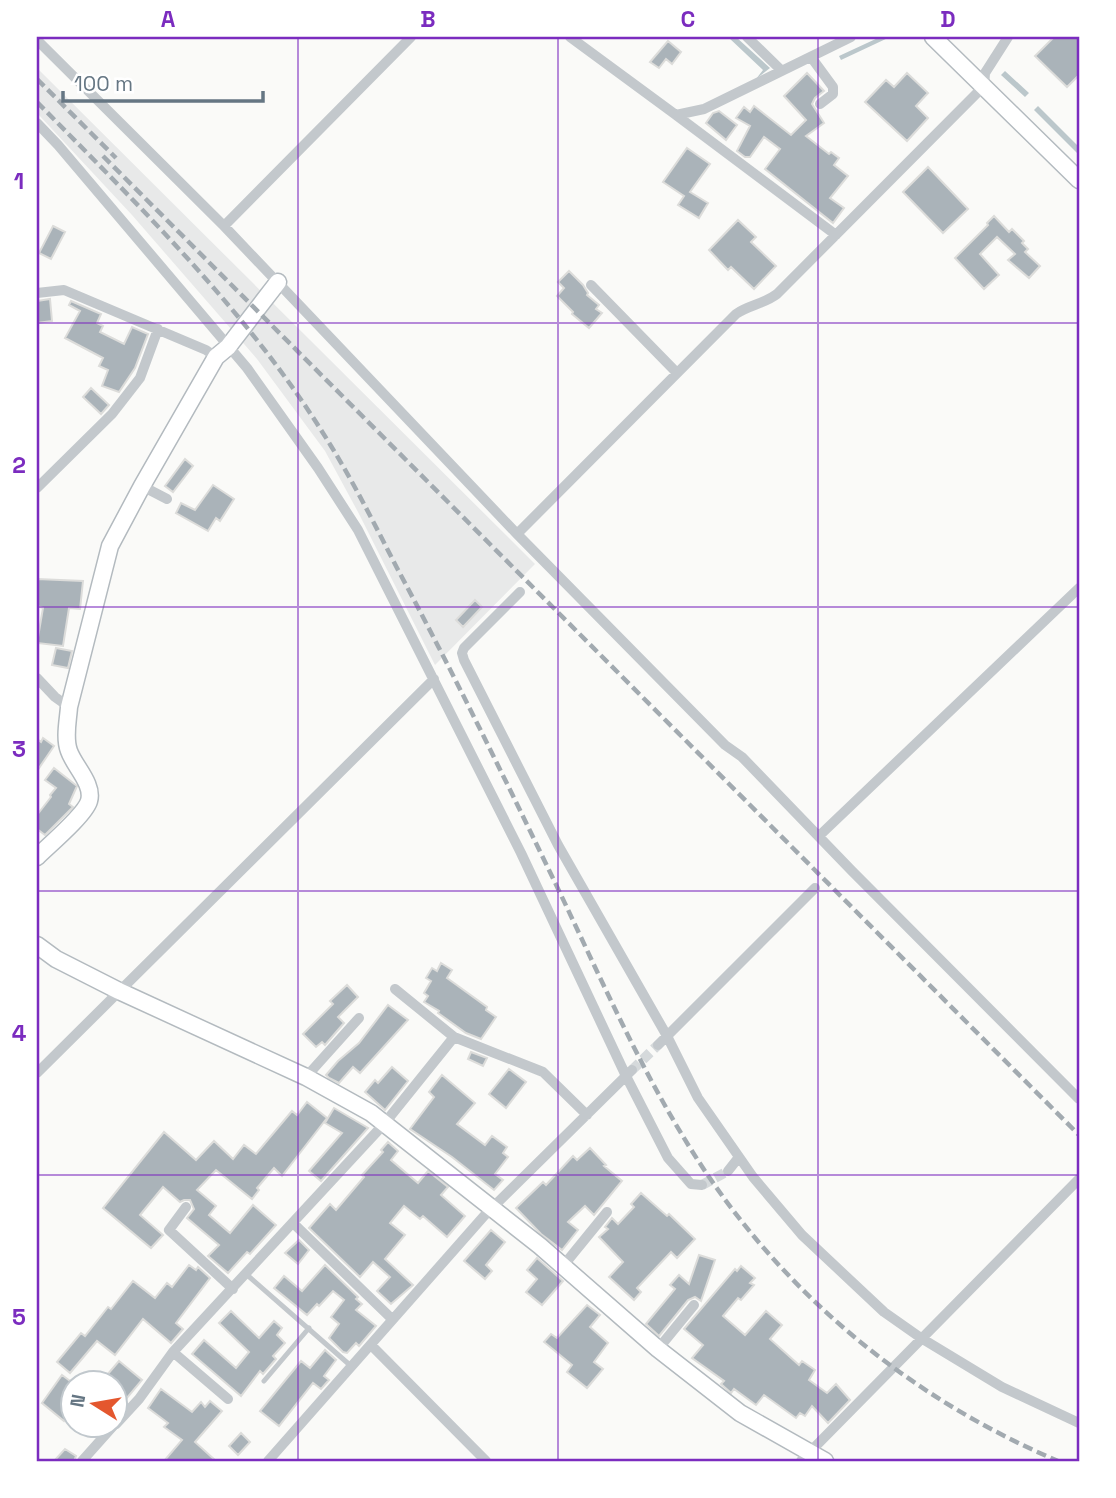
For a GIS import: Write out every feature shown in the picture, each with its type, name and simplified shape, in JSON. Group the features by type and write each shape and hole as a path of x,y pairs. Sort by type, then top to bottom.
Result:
{"street":[{"path":"224,226 411,37"},
{"path":"570,37 836,235"},
{"path":"747,37 781,70"},
{"path":"676,115 704,109 851,37"},
{"path":"933,37 1079,180"},
{"path":"517,534 736,314 746,307 767,302 777,294 984,86 985,73 1009,37"},
{"path":"37,40 224,226 517,534 715,735 742,757 1079,1099"},
{"path":"811,57 833,87 832,94 820,104"},
{"path":"37,123 58,145 222,352 247,368 358,530 521,853 668,1158 691,1184 702,1185"},
{"path":"37,857 82,813 90,800 88,787 68,750 66,731 69,707 110,546 142,486 222,352 278,282"},
{"path":"591,285 677,373"},
{"path":"37,293 64,290 206,350 222,352"},
{"path":"37,488 112,414 140,379 158,329"},
{"path":"142,486 167,499"},
{"path":"819,836 1079,588"},
{"path":"520,592 464,648 464,660 558,845 667,1036 698,1098 753,1177 802,1235 884,1312 1002,1387 1079,1423"},
{"path":"37,678 69,707"},
{"path":"37,1073 434,680"},
{"path":"658,1045 815,888"},
{"path":"37,945 56,959 118,991 306,1077 363,1108 492,1208 658,1349 740,1413 805,1457 825,1461"},
{"path":"395,989 454,1037 543,1072 587,1115"},
{"path":"306,1077 359,1018"},
{"path":"130,1408 173,1352 384,1124 454,1037"},
{"path":"268,1461 492,1208 629,1073"},
{"path":"728,1171 738,1157"},
{"path":"805,1457 1079,1179"},
{"path":"186,1207 169,1230 233,1289"},
{"path":"562,1266 607,1212"},
{"path":"293,1223 392,1319"},
{"path":"658,1349 694,1305"},
{"path":"371,1345 486,1461"},
{"path":"173,1352 228,1399"},
{"path":"82,1461 103,1438"}],"lane":[{"path":"246,1274 351,1366"},
{"path":"264,1381 309,1328"}],"shaded area":[{"path":"728,37 736,37 770,68 756,79 763,70"},
{"path":"880,37 890,37 841,60 839,56"},
{"path":"37,68 535,564 435,665 325,451 257,359 132,215 37,113"},
{"path":"1005,71 1029,93 1025,97 1001,75"},
{"path":"1038,106 1079,147 1079,155 1034,110"}],"building":[{"path":"1054,37 1079,37 1079,75 1067,87 1035,56"},
{"path":"668,41 681,52 672,64 666,59 659,68 650,62"},
{"path":"807,73 824,91 812,104 824,123 806,136 829,154 831,152 839,158 834,165 848,176 830,198 844,208 833,223 765,169 780,149 764,137 750,157 737,151 750,126 736,118 744,107 750,112 754,106 791,135 806,120 784,96"},
{"path":"907,73 928,93 916,106 928,118 907,141 865,102 886,80 894,87"},
{"path":"719,111 737,125 726,140 706,123 713,113"},
{"path":"687,148 710,164 690,192 708,203 699,218 678,205 684,196 663,182"},
{"path":"928,167 968,209 943,233 903,192"},
{"path":"994,216 1009,232 1012,229 1024,241 1022,243 1028,249 1025,252 1040,266 1029,278 1008,260 1015,254 997,237 980,254 999,275 984,289 955,258"},
{"path":"738,220 756,237 751,242 776,266 754,289 731,267 728,270 709,250"},
{"path":"53,226 65,232 51,259 39,253"},
{"path":"569,271 583,285 587,295 599,305 596,309 602,313 589,328 572,314 557,296 564,288 558,282"},
{"path":"50,299 52,321 37,323 37,301"},
{"path":"71,301 101,314 97,323 103,326 100,332 124,344 132,327 148,334 135,368 119,392 102,386 108,370 99,366 103,358 65,338 80,311 69,305"},
{"path":"91,388 109,405 101,414 83,397"},
{"path":"185,459 193,466 173,492 165,486"},
{"path":"213,485 234,499 220,521 216,518 208,531 176,513 181,503 195,510"},
{"path":"37,579 83,581 80,609 69,608 63,646 37,643 43,608 37,606"},
{"path":"475,600 482,607 463,627 456,620"},
{"path":"56,648 72,651 68,668 52,665"},
{"path":"43,738 54,746 37,771 37,739 41,742"},
{"path":"54,768 77,786 69,804 73,807 45,835 37,829 37,815 56,788 45,780"},
{"path":"441,963 452,970 447,978 487,1007 486,1010 496,1017 481,1039 466,1033 424,1002 428,996 424,993 431,981 426,978 432,968 437,971"},
{"path":"347,985 358,997 338,1017 344,1023 325,1045 322,1042 316,1047 303,1034 333,1004 330,1001"},
{"path":"388,1005 408,1020 360,1073 353,1067 339,1083 329,1078 326,1075 359,1043"},
{"path":"471,1052 487,1058 483,1066 468,1059"},
{"path":"392,1067 408,1081 385,1110 365,1092 375,1080 378,1083"},
{"path":"509,1069 526,1082 506,1108 489,1094"},
{"path":"442,1075 475,1103 457,1124 485,1145 492,1136 507,1147 503,1153 508,1157 495,1174 503,1180 494,1190 410,1129 434,1097 429,1092"},
{"path":"307,1102 327,1118 282,1176 274,1168 257,1188 259,1190 252,1199 216,1170 197,1190 216,1206 209,1215 230,1233 253,1205 276,1225 250,1254 247,1252 228,1273 208,1256 219,1245 187,1218 194,1209 190,1200 180,1202 163,1187 140,1215 163,1235 151,1248 103,1208 164,1132 196,1160 214,1141 233,1159 244,1145 256,1154 292,1111 297,1115"},
{"path":"334,1108 368,1128 321,1181 309,1171 342,1133 325,1123"},
{"path":"388,1142 398,1151 391,1160 418,1183 428,1171 448,1187 441,1195 465,1216 447,1237 423,1216 420,1219 404,1206 390,1223 405,1235 385,1259 413,1285 391,1304 377,1291 390,1277 373,1262 360,1277 309,1228 330,1204 336,1210 364,1177 362,1175 383,1152 381,1150"},
{"path":"590,1148 606,1165 604,1166 622,1181 594,1215 585,1206 568,1222 578,1230 562,1250 541,1234 516,1208 543,1182 546,1185 573,1156 577,1160"},
{"path":"641,1193 667,1216 669,1214 695,1239 677,1258 671,1252 637,1288 641,1292 634,1300 609,1277 623,1262 599,1237 608,1229 605,1227 612,1218 618,1224 634,1207 631,1204"},
{"path":"491,1230 505,1242 486,1265 492,1271 485,1279 464,1261"},
{"path":"299,1240 309,1250 298,1264 285,1253"},
{"path":"699,1255 715,1260 701,1301 695,1297 688,1300 659,1336 646,1324 675,1289 670,1285 679,1275 689,1284"},
{"path":"537,1258 563,1281 542,1305 526,1292 537,1279 527,1270"},
{"path":"189,1265 196,1270 198,1267 210,1278 176,1323 183,1329 171,1343 143,1319 115,1355 97,1341 74,1368 64,1368 57,1362 81,1333 85,1336 108,1307 111,1309 133,1281 155,1298 167,1283 172,1287"},
{"path":"325,1265 358,1297 356,1299 362,1304 356,1310 376,1326 359,1346 356,1343 347,1353 329,1338 339,1324 331,1317 344,1300 333,1291 307,1315 274,1288 284,1276 302,1291"},
{"path":"741,1266 755,1278 750,1283 754,1285 741,1300 738,1298 723,1316 745,1335 766,1311 782,1325 770,1339 799,1365 802,1361 815,1370 809,1380 827,1393 836,1384 850,1400 828,1423 812,1406 805,1416 800,1413 796,1418 764,1395 756,1405 734,1389 731,1393 721,1384 724,1381 692,1358 703,1345 684,1329 735,1269 737,1271"},
{"path":"587,1305 600,1315 590,1327 608,1343 594,1362 603,1369 587,1388 567,1372 572,1365 544,1342 551,1334 557,1338"},
{"path":"231,1311 259,1338 274,1321 282,1328 277,1335 285,1343 273,1356 276,1359 263,1374 260,1371 241,1396 192,1354 204,1340 236,1368 249,1352 219,1323"},
{"path":"325,1350 336,1360 324,1376 329,1380 321,1389 313,1383 279,1426 260,1411 301,1361 310,1368"},
{"path":"119,1361 127,1368 113,1368"},
{"path":"130,1370 142,1380 130,1394"},
{"path":"60,1378 60,1418 42,1403"},
{"path":"161,1389 192,1412 201,1402 205,1407 210,1401 222,1411 195,1442 216,1461 164,1461 182,1440 164,1427 168,1423 148,1408"},
{"path":"241,1433 250,1442 238,1455 229,1446"},
{"path":"65,1449 76,1456 74,1461 54,1461"}],"tunnel":[{"path":"632,1070 658,1045"},
{"path":"702,1185 728,1171"}],"railway":[{"path":"37,79 116,158"},
{"path":"37,102 156,224 231,309 267,353 331,446 460,690 639,1057 673,1120 727,1202 765,1249 806,1293 851,1334 949,1405 1002,1435 1058,1461"},
{"path":"103,156 1079,1135"}]}
